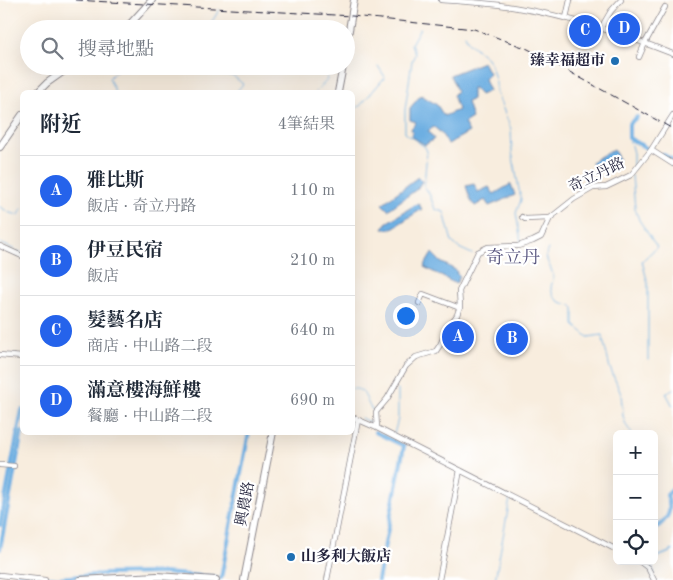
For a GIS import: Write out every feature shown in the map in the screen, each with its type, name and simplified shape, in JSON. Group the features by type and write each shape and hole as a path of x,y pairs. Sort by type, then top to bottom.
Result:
{"street":[{"path":"351,20 354,0"},
{"path":"441,0 518,8 566,18 601,28 673,54"},
{"path":"566,18 570,0"},
{"path":"601,28 611,11 621,0"},
{"path":"134,20 150,2"},
{"path":"639,57 665,8"},
{"path":"40,90 58,75"},
{"path":"338,90 341,75"},
{"name":"奇立丹路","path":"377,428 376,412 387,399 406,366 416,357 436,351 448,328 458,315 460,308 459,291 478,252 488,247 518,246 541,237 550,218 574,199 593,188 606,187 631,175 651,150 673,115"},
{"path":"0,147 20,118"},
{"path":"651,150 673,164"},
{"path":"522,217 526,219 550,218"},
{"path":"0,246 20,255"},
{"path":"419,303 423,294 460,308"},
{"path":"0,355 20,357"},
{"path":"355,418 613,548"},
{"path":"327,580 358,420"},
{"name":"興農路","path":"244,580 272,435"},
{"path":"0,465 14,466"},
{"path":"439,580 460,470"},
{"path":"644,565 648,568 654,580"},
{"path":"0,575 45,580"},
{"path":"80,580 125,576 216,580"}],"water":[{"path":"483,62 489,73 484,79 489,91 480,95 472,88 472,99 467,102 472,118 464,123 469,132 448,144 441,133 434,127 428,131 434,139 425,145 411,136 413,132 411,129 416,122 410,120 410,108 421,95 437,105 444,116 458,110 453,95 457,91 450,75"},
{"path":"613,149 619,159 597,172 591,162"},
{"path":"418,177 422,181 417,189 388,210 382,204"},
{"path":"474,184 478,192 489,187 494,194 511,184 515,195 489,206 485,200 475,206 471,201 466,186"},
{"path":"418,203 422,209 391,229 383,229 386,223"},
{"path":"432,253 439,261 457,271 456,273 460,276 456,284 424,267"}],"waterway":[{"path":"213,20 219,10"},
{"path":"420,28 411,44 415,54 412,61 405,110 405,133 425,147 427,151 424,186 435,209 444,212 452,242 459,248 472,254"},
{"path":"465,35 469,43 487,58 491,65 496,83 496,91 511,129 512,152 521,200 516,213 521,242"},
{"path":"355,108 360,106 385,77 378,66"},
{"path":"112,75 109,78 114,90"},
{"path":"228,75 233,76 243,84 238,90"},
{"path":"318,90 327,80 326,75"},
{"path":"637,117 629,124 629,138 648,149"},
{"path":"629,138 633,153 633,169"},
{"path":"662,154 673,160"},
{"path":"632,176 635,208 639,220 657,247 642,261 648,284 648,360"},
{"path":"0,207 10,213 19,215 20,213"},
{"path":"0,243 20,252"},
{"path":"548,249 546,256 553,276 551,288 554,296 558,301 571,305 574,308 574,325 588,337 602,335 610,368 621,394 623,416 629,430"},
{"path":"355,389 364,394 369,406 375,412"},
{"path":"673,389 666,393 673,406"},
{"path":"394,434 398,419 398,390"},
{"path":"361,418 371,423"},
{"path":"0,525 20,420"},
{"path":"375,432 404,446 378,580"},
{"path":"0,549 21,435"},
{"path":"221,578 248,435"},
{"path":"658,526 668,515 669,501 667,495 673,489"},
{"path":"495,580 510,499"},
{"path":"658,556 673,550"},
{"path":"658,557 673,551"},
{"path":"650,565 653,573"},
{"path":"17,575 59,578 104,574 163,573 215,577"}],"railway":[{"path":"75,0 352,16 474,29 528,49 673,129"}],"place":[{"name":"滿意樓海鮮樓","path":"624,29"},
{"name":"髮藝名店","path":"585,31"},
{"name":"臻幸福超市","path":"615,61"},
{"name":"雅比斯","path":"458,337"},
{"name":"伊豆民宿","path":"512,339"},
{"name":"山多利大飯店","path":"291,557"}],"district":[{"name":"奇立丹","path":"513,258"}]}
